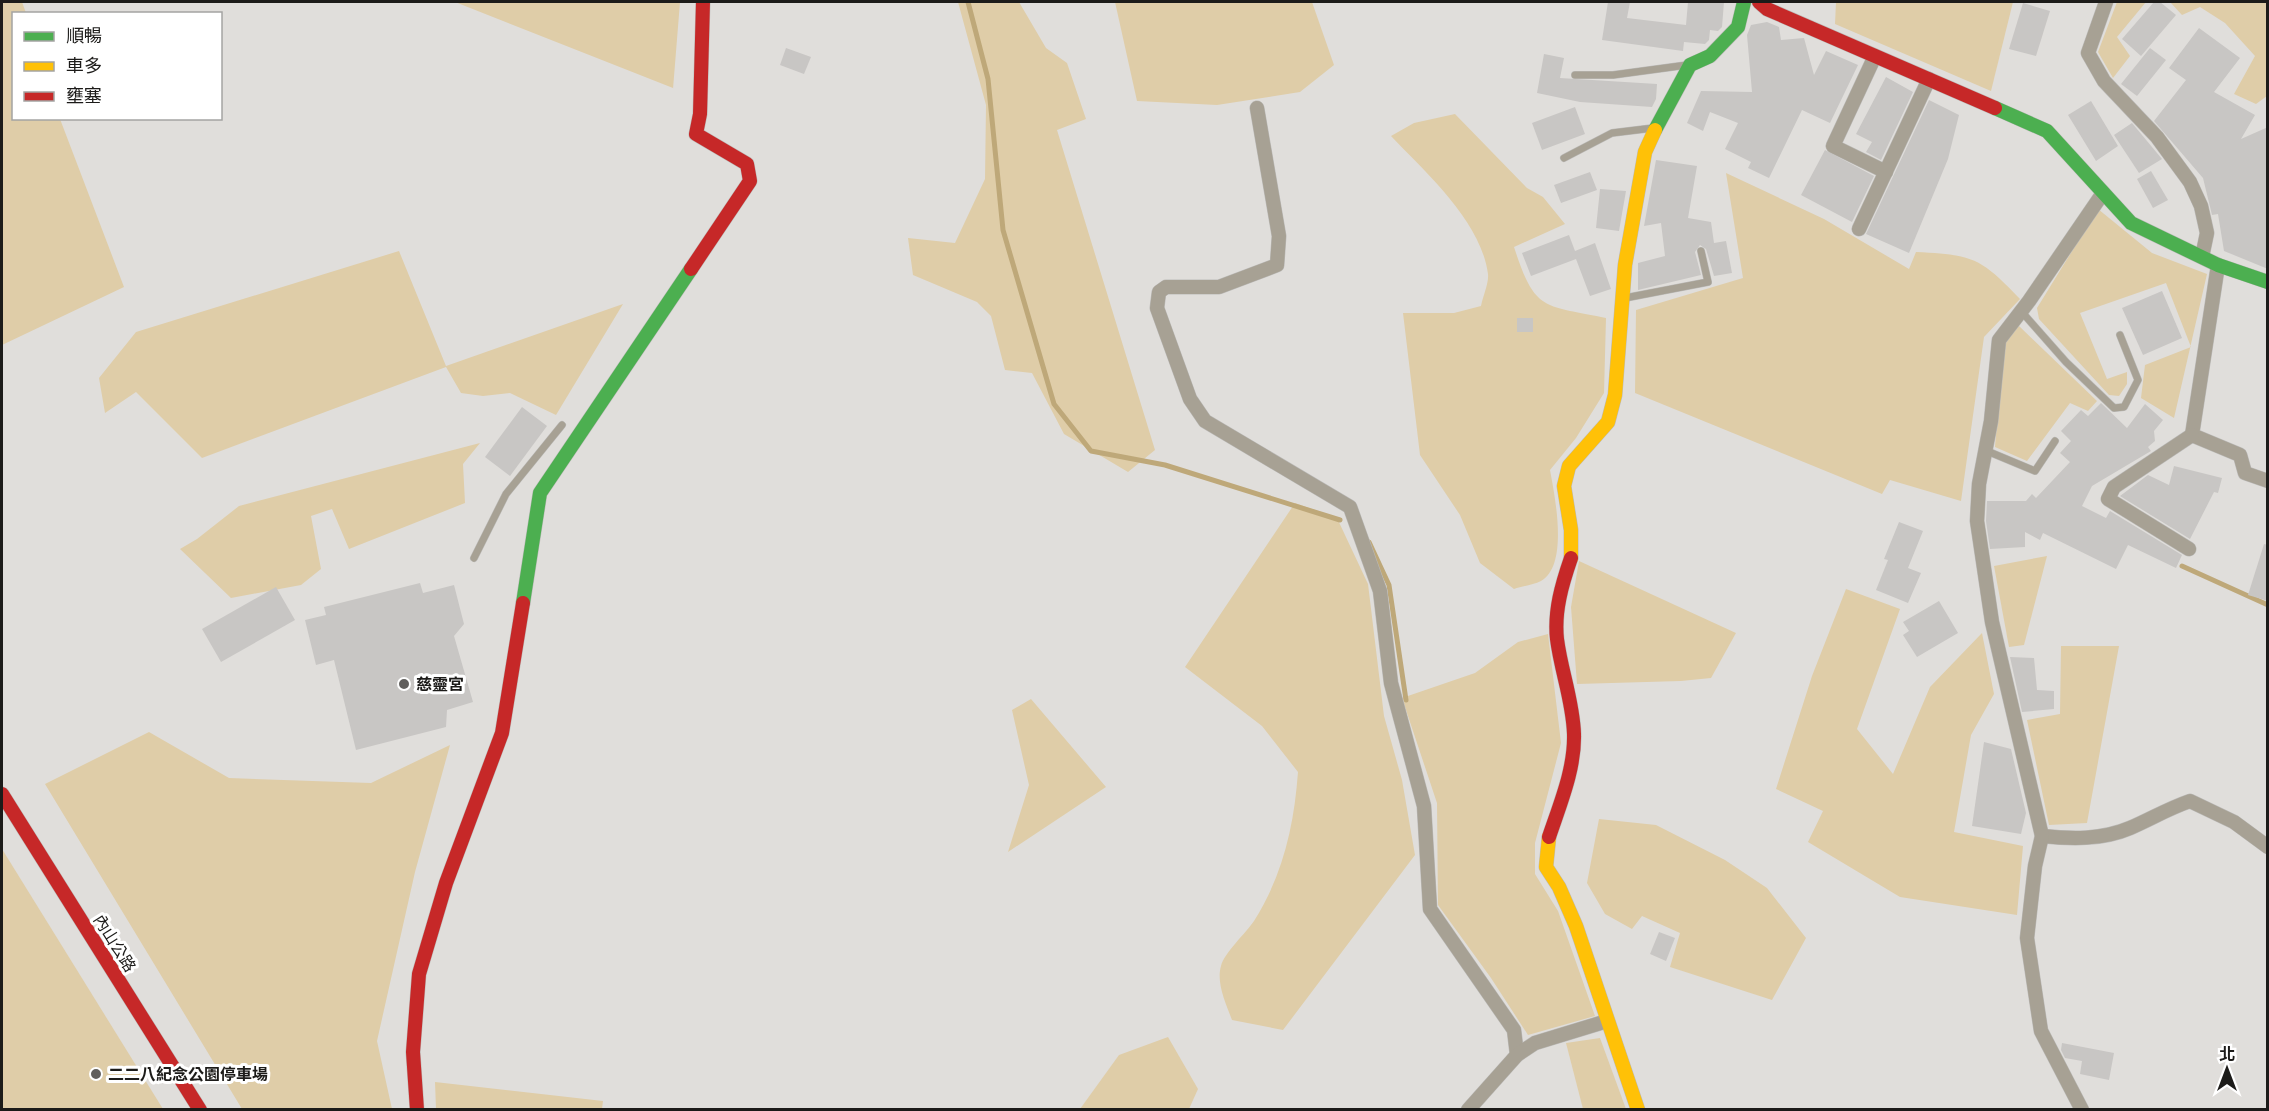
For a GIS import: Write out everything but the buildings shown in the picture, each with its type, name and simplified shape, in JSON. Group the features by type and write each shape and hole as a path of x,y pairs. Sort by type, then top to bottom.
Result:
{"street":[{"path":"417,1110 413,1052 419,974 446,882 502,733 540,493 750,182 747,164 696,134 700,114 703,2"},
{"path":"1638,1110 1576,926 1559,887 1546,867 1548,840 1570,771 1575,735 1569,686 1557,638 1559,592 1571,558 1571,530 1564,486 1569,465 1608,422 1615,395 1622,299 1633,208 1645,152 1690,65 1710,56 1738,27 1744,2"},
{"path":"1759,2 1767,9 2047,131 2131,223 2218,265 2268,282"},
{"path":"2106,2 2088,53 2104,81 2157,137 2190,182 2201,206 2207,233 2202,257"},
{"path":"1875,56 1833,146 1886,172"},
{"path":"1859,229 1929,79"},
{"path":"1257,108 1279,236 1277,265 1219,287 1166,287 1159,292 1157,308 1190,399 1205,421 1350,507 1380,591 1391,683 1424,806 1430,909 1514,1030 1517,1055"},
{"path":"2082,1110 2041,1031 2027,938 2035,866 2042,836 1992,622 1977,521 1979,484 1986,451 1999,340 2103,193"},
{"path":"2189,549 2108,499 2114,487 2192,435 2218,265"},
{"path":"2192,435 2240,455 2245,472 2268,481"},
{"name":"內山公路","path":"2,794 200,1110"},
{"path":"2042,836 2080,840 2129,829 2163,810 2190,801 2234,822 2268,847"},
{"path":"1468,1110 1517,1055 1536,1043 1607,1021"}],"lane":[{"path":"1575,75 1614,75 1690,65"},
{"path":"1564,158 1612,133 1656,128"},
{"path":"1622,299 1708,282 1701,251"},
{"path":"2021,311 2066,362 2114,408 2124,407 2138,380 2120,335"},
{"path":"474,558 506,494 562,425"},
{"path":"1986,451 2035,471 2055,441"}],"shaded area":[{"path":"2,2 22,2 26,12 12,12 12,120 60,120 124,287 2,345"},
{"path":"455,2 680,2 673,89 673,88"},
{"path":"958,2 1019,2 1046,48 1067,63 1086,119 1057,130 1155,450 1128,472 1064,434 1032,373 1005,370 991,316 977,302 913,275 908,238 955,243 985,179 986,105"},
{"path":"1115,2 1312,2 1334,65 1300,92 1217,105 1137,101"},
{"path":"1836,2 2013,2 1991,91 1835,24"},
{"path":"2117,2 2146,2 2117,37 2130,56 2113,78 2098,52"},
{"path":"2170,2 2267,2 2267,96 2256,104 2234,94 2255,56 2225,23 2200,7 2182,15"},
{"path":"1455,114 1527,188 1543,197 1565,224 1514,247 1528,284 1536,295 1555,307 1606,318 1604,393 1576,438 1550,470 1558,530 1555,561 1550,573 1541,581 1514,589 1480,563 1460,515 1420,455 1403,313 1454,313 1481,306 1488,274 1475,235 1463,217 1435,182 1391,136 1414,123"},
{"path":"1726,173 1824,219 1909,269 1916,252 1951,255 1974,261 1995,274 2020,299 1984,337 1961,501 1890,480 1882,494 1635,393 1636,310 1743,278"},
{"path":"2098,209 2152,253 2207,274 2191,346 2166,283 2080,313 2107,379 2127,372 2127,384 2119,396 2109,395 2039,319 2037,308"},
{"path":"399,251 446,366 623,304 556,415 510,393 483,396 461,393 446,367 202,458 136,392 105,413 99,378 136,332"},
{"path":"2019,326 2097,401 2088,411 2070,403 2027,461 1995,447 2003,343"},
{"path":"2190,347 2174,418 2141,398 2145,365"},
{"path":"480,443 463,464 465,503 349,549 332,509 311,516 321,569 301,585 231,598 180,549 197,539 239,506"},
{"path":"1295,503 1337,518 1368,584 1384,716 1402,780 1415,855 1283,1030 1232,1020 1222,993 1220,973 1226,955 1254,921 1264,904 1280,868 1294,812 1298,772 1262,726 1185,667"},
{"path":"2047,556 2024,645 2009,647 1994,566"},
{"path":"1579,561 1736,633 1711,678 1577,684 1571,607"},
{"path":"1846,589 1900,609 1857,729 1893,774 1930,687 1982,633 1994,694 1971,735 1954,832 2023,846 2017,915 1900,897 1808,842 1823,811 1776,789 1812,676"},
{"path":"1548,634 1561,743 1535,843 1535,874 1558,911 1595,1016 1528,1035 1491,978 1438,905 1437,803 1402,698 1475,673 1518,642"},
{"path":"2061,646 2119,646 2087,823 2049,825 2027,720 2060,714"},
{"path":"1031,699 1106,787 1008,852 1029,785 1012,710"},
{"path":"149,732 229,778 371,783 450,745 415,872 377,1041 392,1109 242,1109 45,784"},
{"path":"1599,819 1656,825 1725,860 1767,888 1806,938 1772,1000 1670,967 1680,933 1642,916 1632,929 1605,914 1587,883"},
{"path":"2,849 163,1109 2,1109"},
{"path":"1168,1037 1198,1089 1189,1109 1080,1109 1119,1055"},
{"path":"1600,1038 1626,1109 1583,1109 1566,1043"},
{"path":"435,1082 603,1101 602,1109 436,1109"}],"waterway":[{"path":"968,2 988,79 1003,230 1054,404 1091,451 1165,465 1340,520"},
{"path":"1369,542 1389,585 1406,700"},
{"path":"2182,566 2268,605"}],"traffic: fast":[{"path":"1655,130 1690,65 1710,56 1738,27 1744,2"},
{"path":"1995,108 2047,131 2131,223 2218,265 2268,282"},
{"path":"523,603 540,493 691,269"}],"traffic: slow":[{"path":"1571,558 1571,530 1564,486 1569,466 1608,422 1615,395 1625,265 1645,152 1655,130"},
{"path":"1549,837 1546,867 1559,887 1576,926 1638,1110"}],"traffic: jam":[{"path":"691,269 750,181 747,164 696,134 700,114 703,2"},
{"path":"1759,2 1767,9 1995,108"},
{"path":"1549,837 1566,786 1574,747 1571,710 1556,629 1560,598 1571,558"},
{"path":"417,1110 413,1052 419,974 446,883 502,733 523,603"},
{"path":"2,794 200,1110"}],"place":[{"name":"慈靈宮","path":"404,684"},
{"name":"二二八紀念公園停車場","path":"96,1074"}]}
